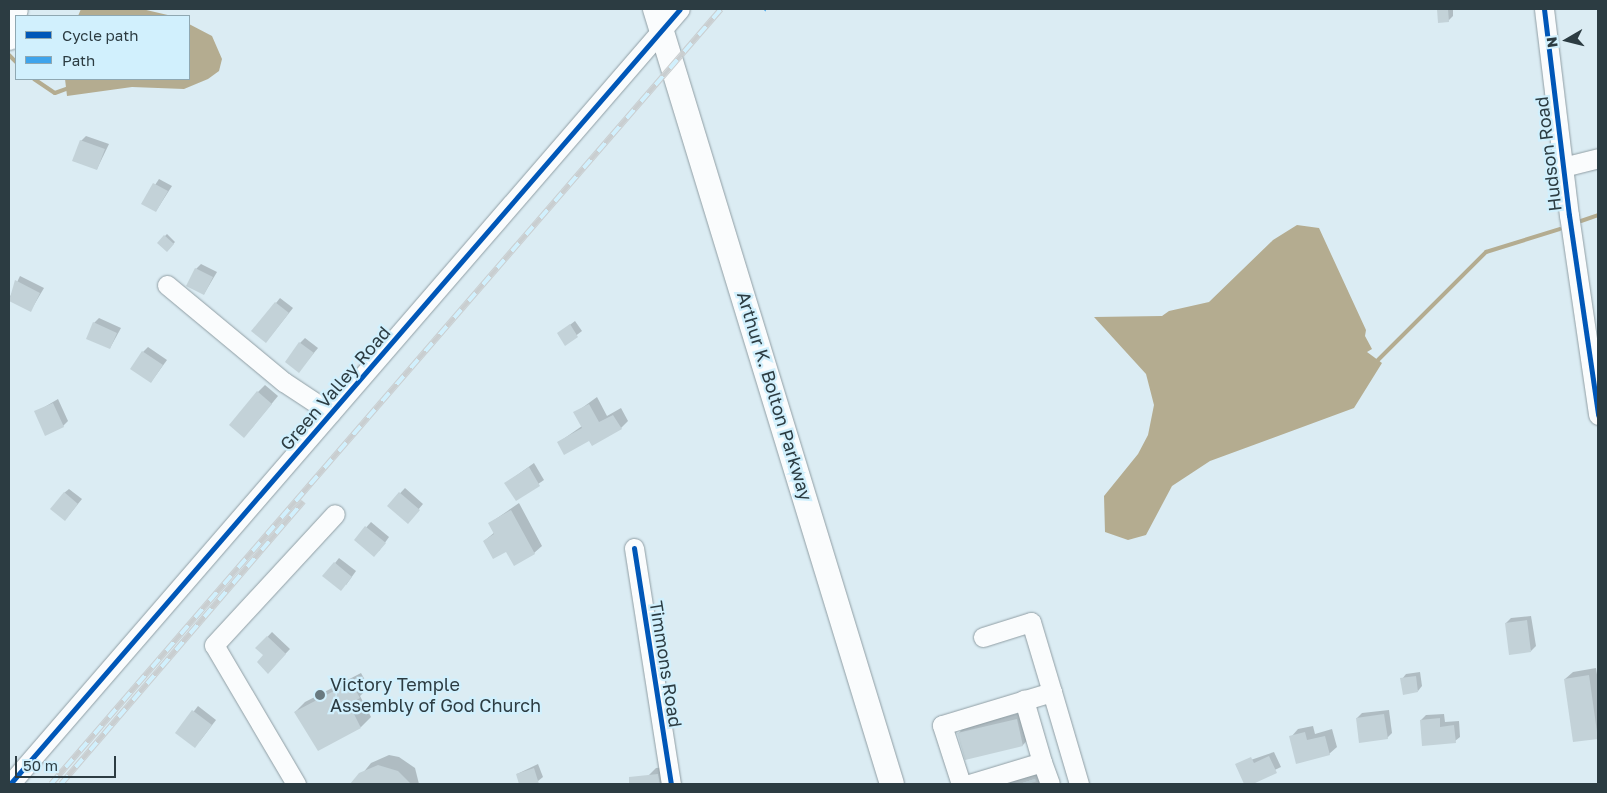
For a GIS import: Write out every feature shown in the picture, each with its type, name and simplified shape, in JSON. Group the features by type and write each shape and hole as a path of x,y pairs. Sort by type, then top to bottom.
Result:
{"main road":[{"name":"Arthur K. Bolton Parkway","path":"658,19 892,784"}],"street":[{"name":"Green Valley Road","path":"10,784 331,413 658,19 680,9"},
{"name":"Hudson Road","path":"1544,9 1563,167 1598,415"},
{"path":"9,40 15,19"},
{"path":"1563,167 1598,158"},
{"path":"167,285 234,337 284,382 331,413"},
{"path":"296,784 214,645 335,514"},
{"name":"Timmons Road","path":"634,548 671,784"},
{"path":"983,637 1031,622 1080,784"},
{"path":"961,784 942,724 1052,692"},
{"path":"1024,700 1050,784"},
{"path":"980,783 1015,777 1042,762"}],"shaded area":[{"path":"81,9 142,9 168,15 78,15"},
{"path":"190,25 212,36 222,59 219,71 208,79 184,89 132,87 67,96 65,80 190,80"},
{"path":"1297,225 1319,228 1366,330 1365,336 1372,349 1367,352 1382,363 1354,408 1210,461 1172,486 1146,535 1128,540 1105,532 1104,496 1138,454 1148,435 1154,405 1146,374 1094,317 1162,316 1169,311 1209,302 1273,240"}],"building":[{"path":"1437,9 1448,9 1449,22 1438,23"},
{"path":"80,140 105,149 97,170 72,161"},
{"path":"153,183 168,191 156,212 141,204"},
{"path":"164,235 174,244 167,252 157,243"},
{"path":"195,268 213,277 204,295 186,286"},
{"path":"15,280 40,293 31,312 9,301"},
{"path":"275,302 289,313 266,343 251,331"},
{"path":"93,322 117,333 110,349 86,339"},
{"path":"570,324 578,337 565,346 557,333"},
{"path":"299,342 314,353 299,373 285,362"},
{"path":"142,351 163,365 151,383 130,369"},
{"path":"257,391 272,404 244,438 229,425"},
{"path":"53,403 64,427 45,436 34,411"},
{"path":"589,404 599,422 613,415 622,429 592,446 589,441 564,455 557,442 582,428 573,412"},
{"path":"529,467 540,486 516,501 504,483"},
{"path":"64,492 78,504 65,521 50,509"},
{"path":"399,492 420,510 408,524 387,506"},
{"path":"511,510 535,554 514,566 506,552 493,559 483,541 494,534 488,523"},
{"path":"365,526 386,543 374,557 354,540"},
{"path":"334,562 352,577 341,591 322,576"},
{"path":"1527,620 1531,652 1509,655 1505,623"},
{"path":"267,636 286,654 268,674 257,662 263,655 255,648"},
{"path":"1589,675 1598,739 1573,742 1564,679"},
{"path":"1416,676 1418,692 1403,695 1400,678"},
{"path":"351,682 360,698 349,704 361,728 318,751 294,712"},
{"path":"192,710 212,725 195,748 175,733"},
{"path":"1384,714 1388,739 1359,743 1356,718"},
{"path":"1440,718 1440,727 1454,725 1456,743 1422,746 1420,720"},
{"path":"1017,719 1023,746 965,760 957,733"},
{"path":"1305,732 1307,740 1325,736 1330,755 1296,764 1289,736"},
{"path":"1269,756 1277,773 1253,784 1244,784 1235,764 1251,757 1254,763"},
{"path":"378,765 398,771 411,784 350,784 359,773"},
{"path":"534,768 539,784 519,784 516,774"},
{"path":"658,774 660,784 629,784 629,777"}],"waterway":[{"path":"9,55 15,61"},
{"path":"36,80 55,93 66,89"},
{"path":"1581,221 1598,215"},
{"path":"1378,360 1486,252 1560,229"}],"railway":[{"path":"51,784 721,9"},
{"path":"61,784 303,502"}],"cycle path":[{"path":"10,784 680,9"},
{"path":"1544,9 1569,215 1598,415"},
{"path":"634,548 671,784"}],"place":[{"name":"Victory Temple Assembly of God Church","path":"320,695"}]}
